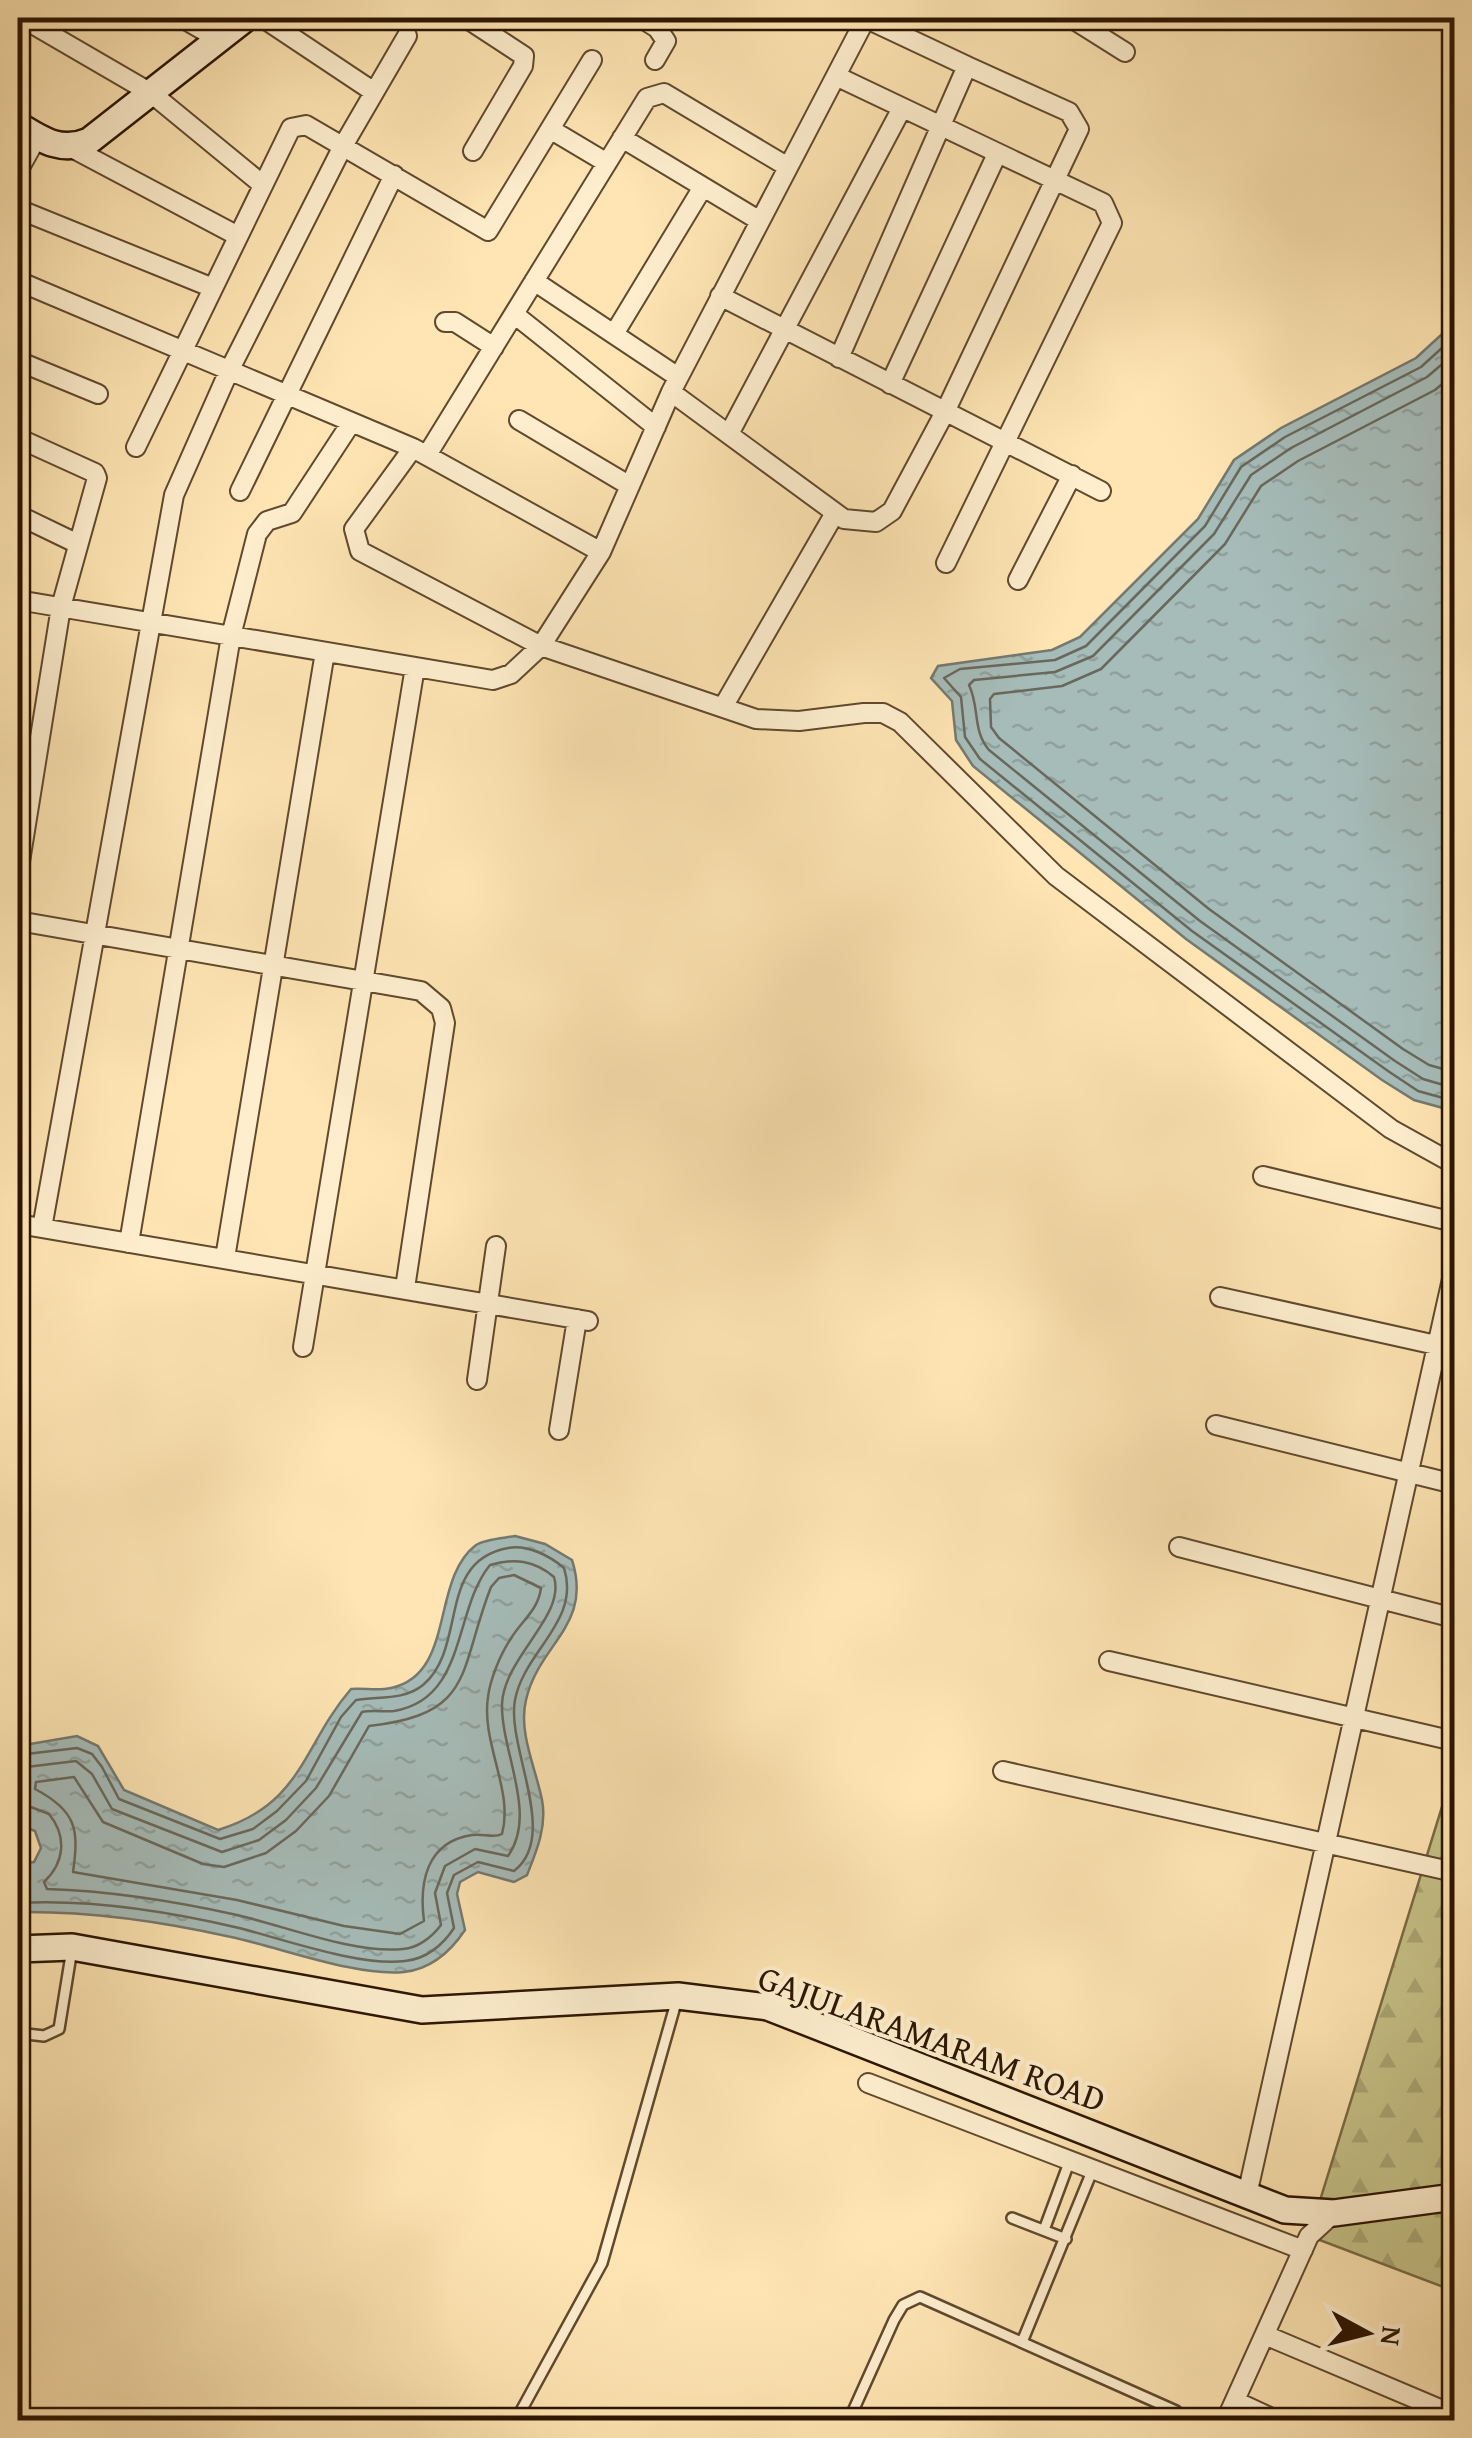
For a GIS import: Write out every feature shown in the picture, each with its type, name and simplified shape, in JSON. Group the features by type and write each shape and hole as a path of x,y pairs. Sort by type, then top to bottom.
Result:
{"main road":[{"path":"27,131 72,148 89,141 246,18"},
{"name":"GAJULARAMARAM ROAD","path":"18,1949 72,1946 422,2010 678,1996 768,2007 1304,2214 1454,2197"}],"street":[{"path":"22,18 151,93 263,185"},
{"path":"182,18 220,40"},
{"path":"263,18 374,92"},
{"path":"466,18 524,56 473,150"},
{"path":"641,18 657,28 666,41 655,60"},
{"path":"18,600 492,680 512,674 541,646 602,552 674,385 866,18 1076,118 1079,129 1056,182 945,412 892,511 876,522 835,513 729,434 674,385 614,334 534,280"},
{"path":"1070,18 1125,52"},
{"path":"42,1228 148,621 174,494 228,372 344,146 407,36"},
{"path":"136,446 291,128 298,123 344,146 488,230 592,60"},
{"path":"839,358 966,66"},
{"path":"836,76 1103,202 1112,222 946,563"},
{"path":"788,167 664,93 647,98 494,347 420,452 354,530 354,544 541,646 723,708 783,721 864,712 900,722 1056,876 1391,1129 1454,1164"},
{"path":"729,434 787,332 902,108"},
{"path":"550,128 607,163"},
{"path":"18,171 27,131"},
{"path":"622,138 760,221"},
{"path":"72,148 238,236"},
{"path":"890,384 997,154"},
{"path":"240,492 394,176"},
{"path":"614,334 704,187"},
{"path":"18,209 213,288"},
{"path":"18,281 420,452 602,552"},
{"path":"720,296 1101,491"},
{"path":"514,314 656,428"},
{"path":"445,322 455,322 494,347"},
{"path":"18,361 98,394"},
{"path":"519,420 630,486"},
{"path":"130,1242 232,636 257,534 268,521 292,513 350,424"},
{"path":"18,438 97,475 61,606 18,874"},
{"path":"1018,580 1072,475"},
{"path":"723,708 835,513"},
{"path":"18,515 78,544"},
{"path":"225,1258 325,652"},
{"path":"303,1347 415,667"},
{"path":"18,921 421,991 441,1008 445,1023 405,1288"},
{"path":"1263,1176 1454,1222"},
{"path":"18,1224 582,1320 559,1430"},
{"path":"476,1380 496,1246"},
{"path":"1247,2195 1434,1345 1454,1270"},
{"path":"1220,1298 1454,1349"},
{"path":"1216,1425 1454,1484"},
{"path":"1180,1547 1454,1618"},
{"path":"1109,1661 1454,1741"},
{"path":"1003,1771 1454,1872"},
{"path":"868,2083 1303,2250"},
{"path":"1083,2165 1096,2136"},
{"path":"1226,2420 1303,2250 1316,2226 1334,2213"},
{"path":"1265,2335 1454,2416"},
{"path":"1235,2401 1276,2420"}],"lane":[{"path":"18,2032 44,2036 59,2029 72,1946"},
{"path":"516,2420 602,2264 678,1996"},
{"path":"1044,2230 1083,2165"},
{"path":"1022,2342 1066,2239 1083,2165"},
{"path":"1012,2218 1066,2239"},
{"path":"849,2420 894,2320 911,2299 930,2299 1176,2411 1186,2420"}],"green space":[{"path":"1454,1768 1454,2291 1309,2236"}],"water":[{"path":"1454,323 1454,1111 1414,1100 1382,1080 1186,939 973,766 956,740 952,701 931,678 938,666 1052,650 1080,637 1198,519 1234,460 1281,428 1416,358"},
{"path":"515,1536 545,1544 572,1560 577,1583 570,1618 533,1680 524,1712 526,1738 542,1800 542,1829 527,1875 514,1882 478,1872 460,1882 457,1894 465,1930 439,1958 404,1972 364,1970 178,1926 98,1915 18,1912 18,1864 34,1862 41,1848 35,1831 18,1824 18,1746 77,1736 98,1746 124,1790 218,1830 246,1819 285,1789 351,1689 391,1688 411,1679 425,1665 452,1580 462,1561 480,1543"}]}
